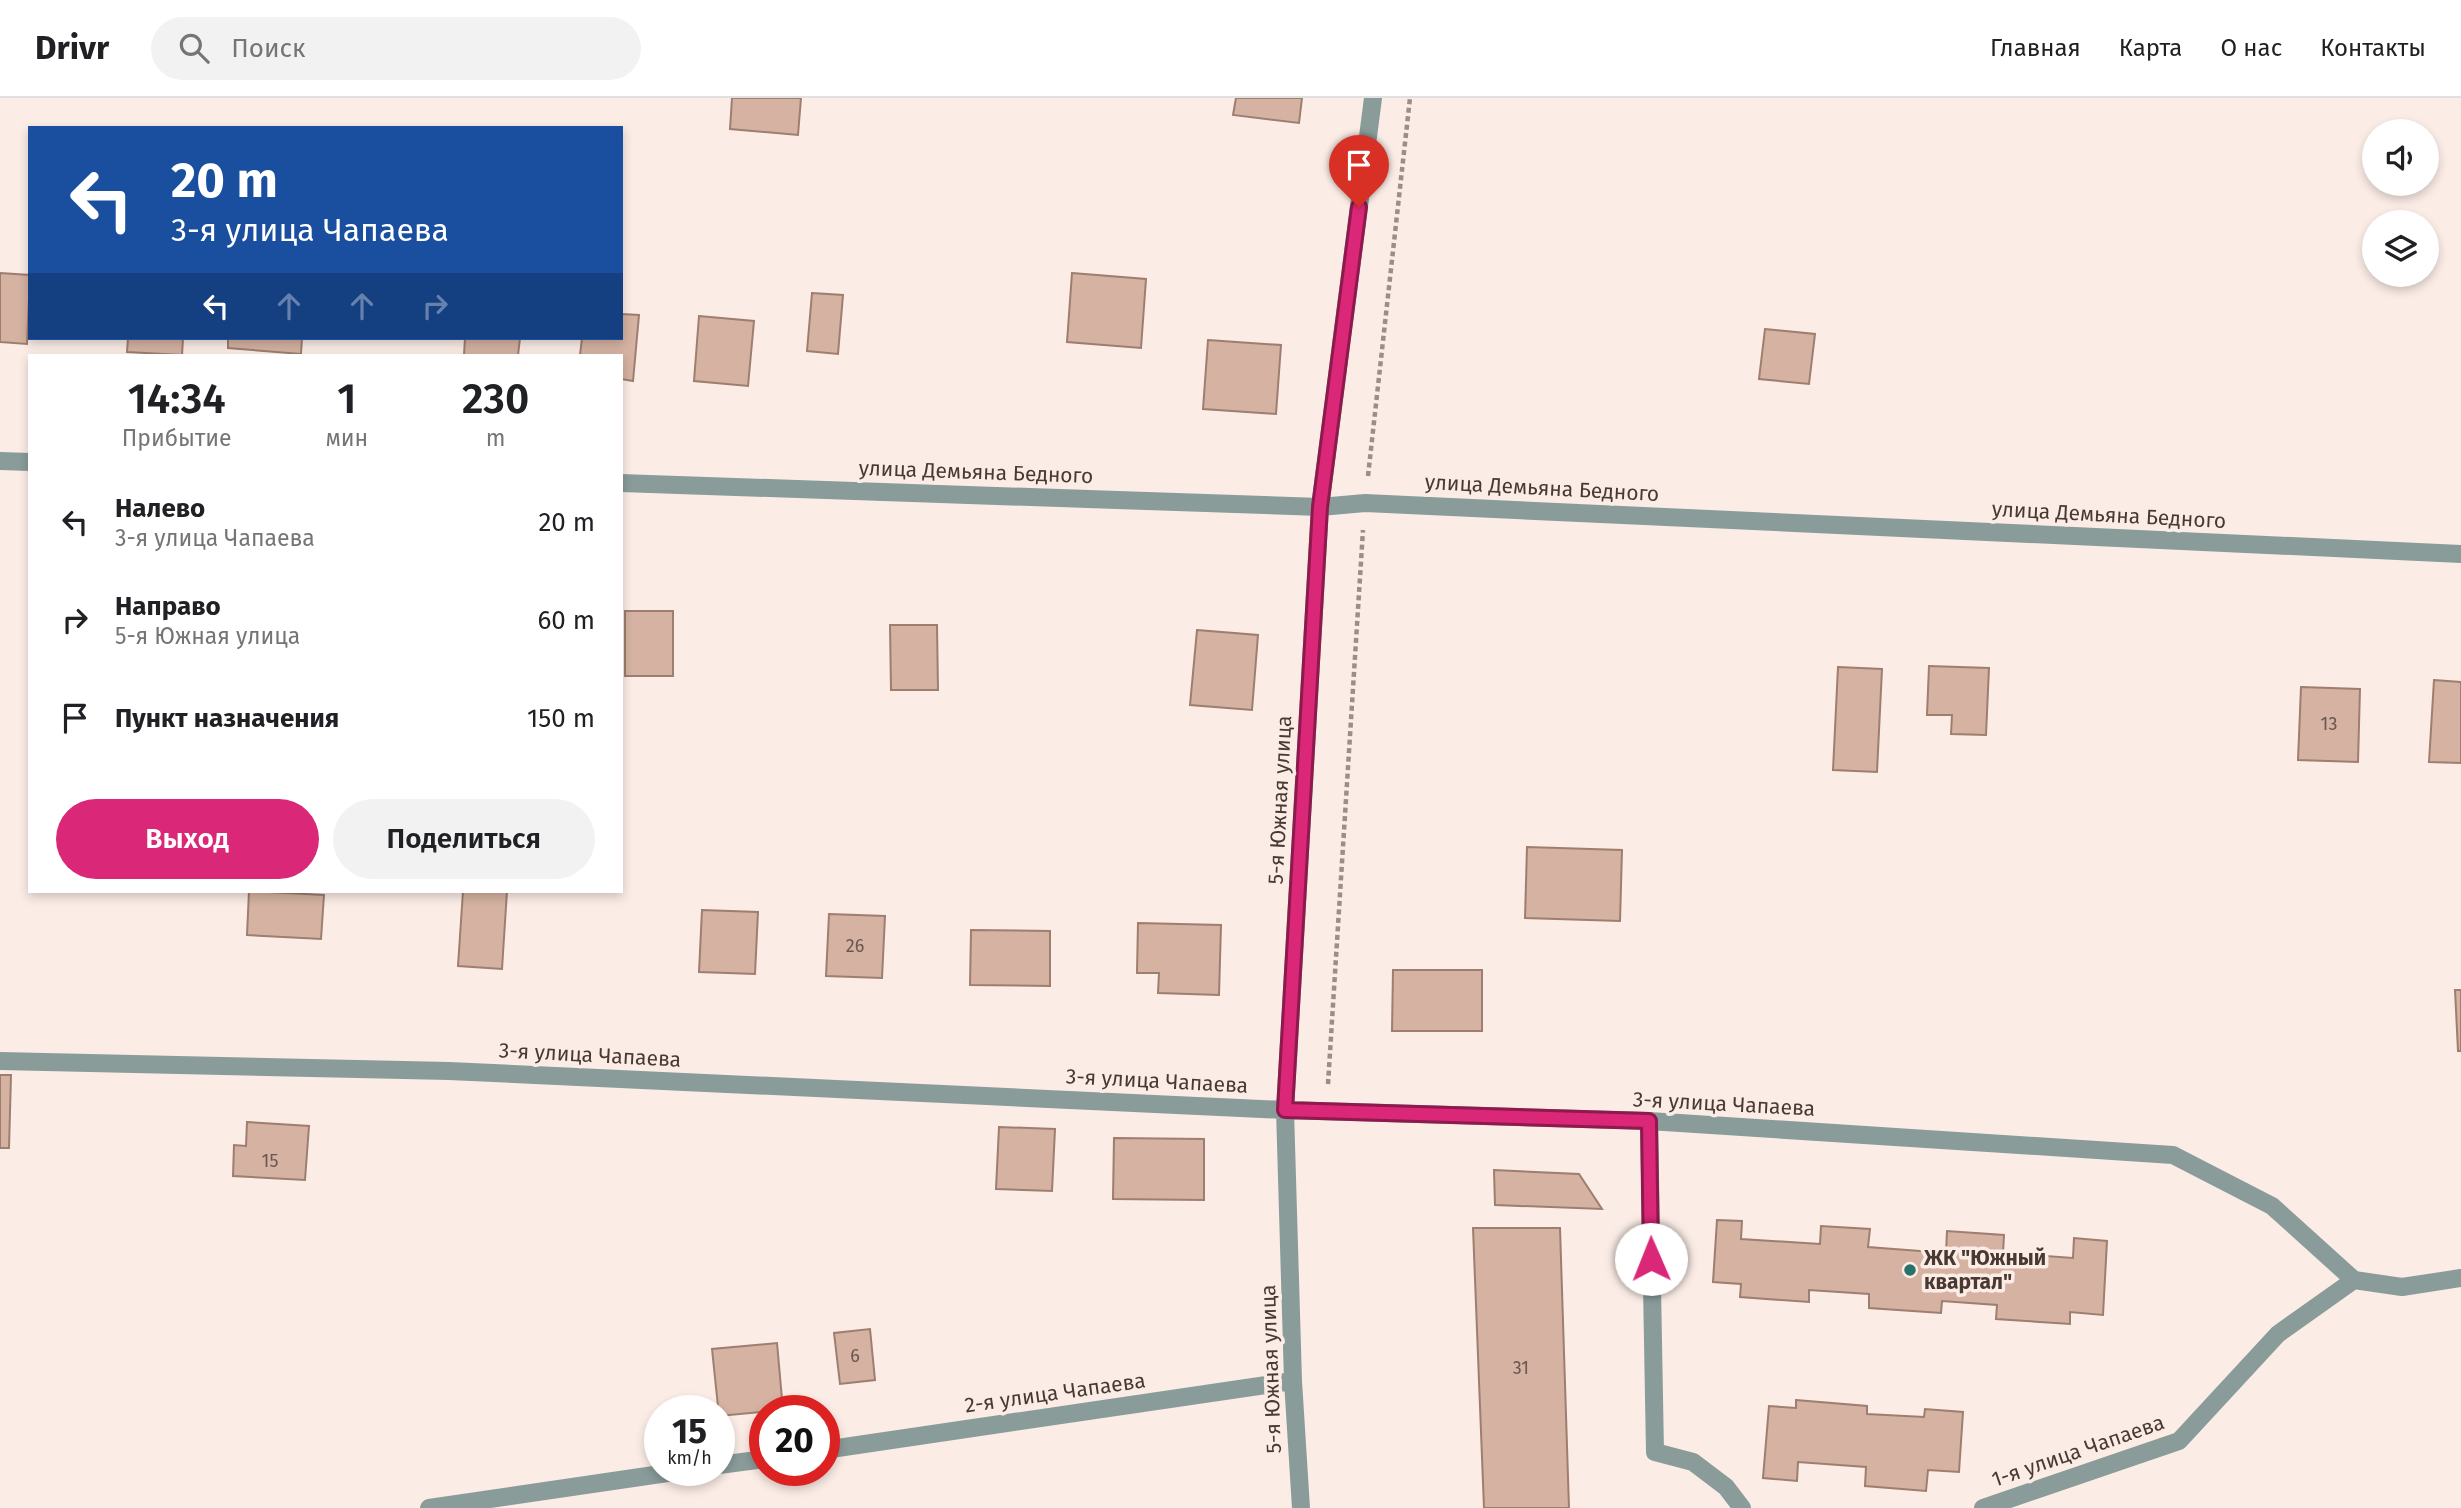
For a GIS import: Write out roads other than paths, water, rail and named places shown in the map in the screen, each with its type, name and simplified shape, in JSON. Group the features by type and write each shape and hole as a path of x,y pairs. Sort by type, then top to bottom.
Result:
{"street":[{"name":"5-я Южная улица","path":"1301,1508 1293,1381 1285,1110 1320,507 1373,98"},
{"path":"0,461 28,462"},
{"name":"улица Демьяна Бедного","path":"623,483 1320,507 1365,503 2461,554"},
{"name":"3-я улица Чапаева","path":"0,1061 463,1071 1285,1110 1649,1121 2173,1155 2272,1206 2354,1280"},
{"path":"1649,1121 1655,1452 1693,1462 1726,1488 1742,1508"},
{"path":"2354,1280 2402,1287 2461,1278"},
{"name":"1-я улица Чапаева","path":"1983,1508 2179,1441 2278,1334 2354,1280"},
{"name":"2-я улица Чапаева","path":"840,1448 1293,1381"},
{"path":"429,1508 644,1476"}],"place":[{"name":"ЖК \"Южный квартал\"","path":"1910,1270"}]}
